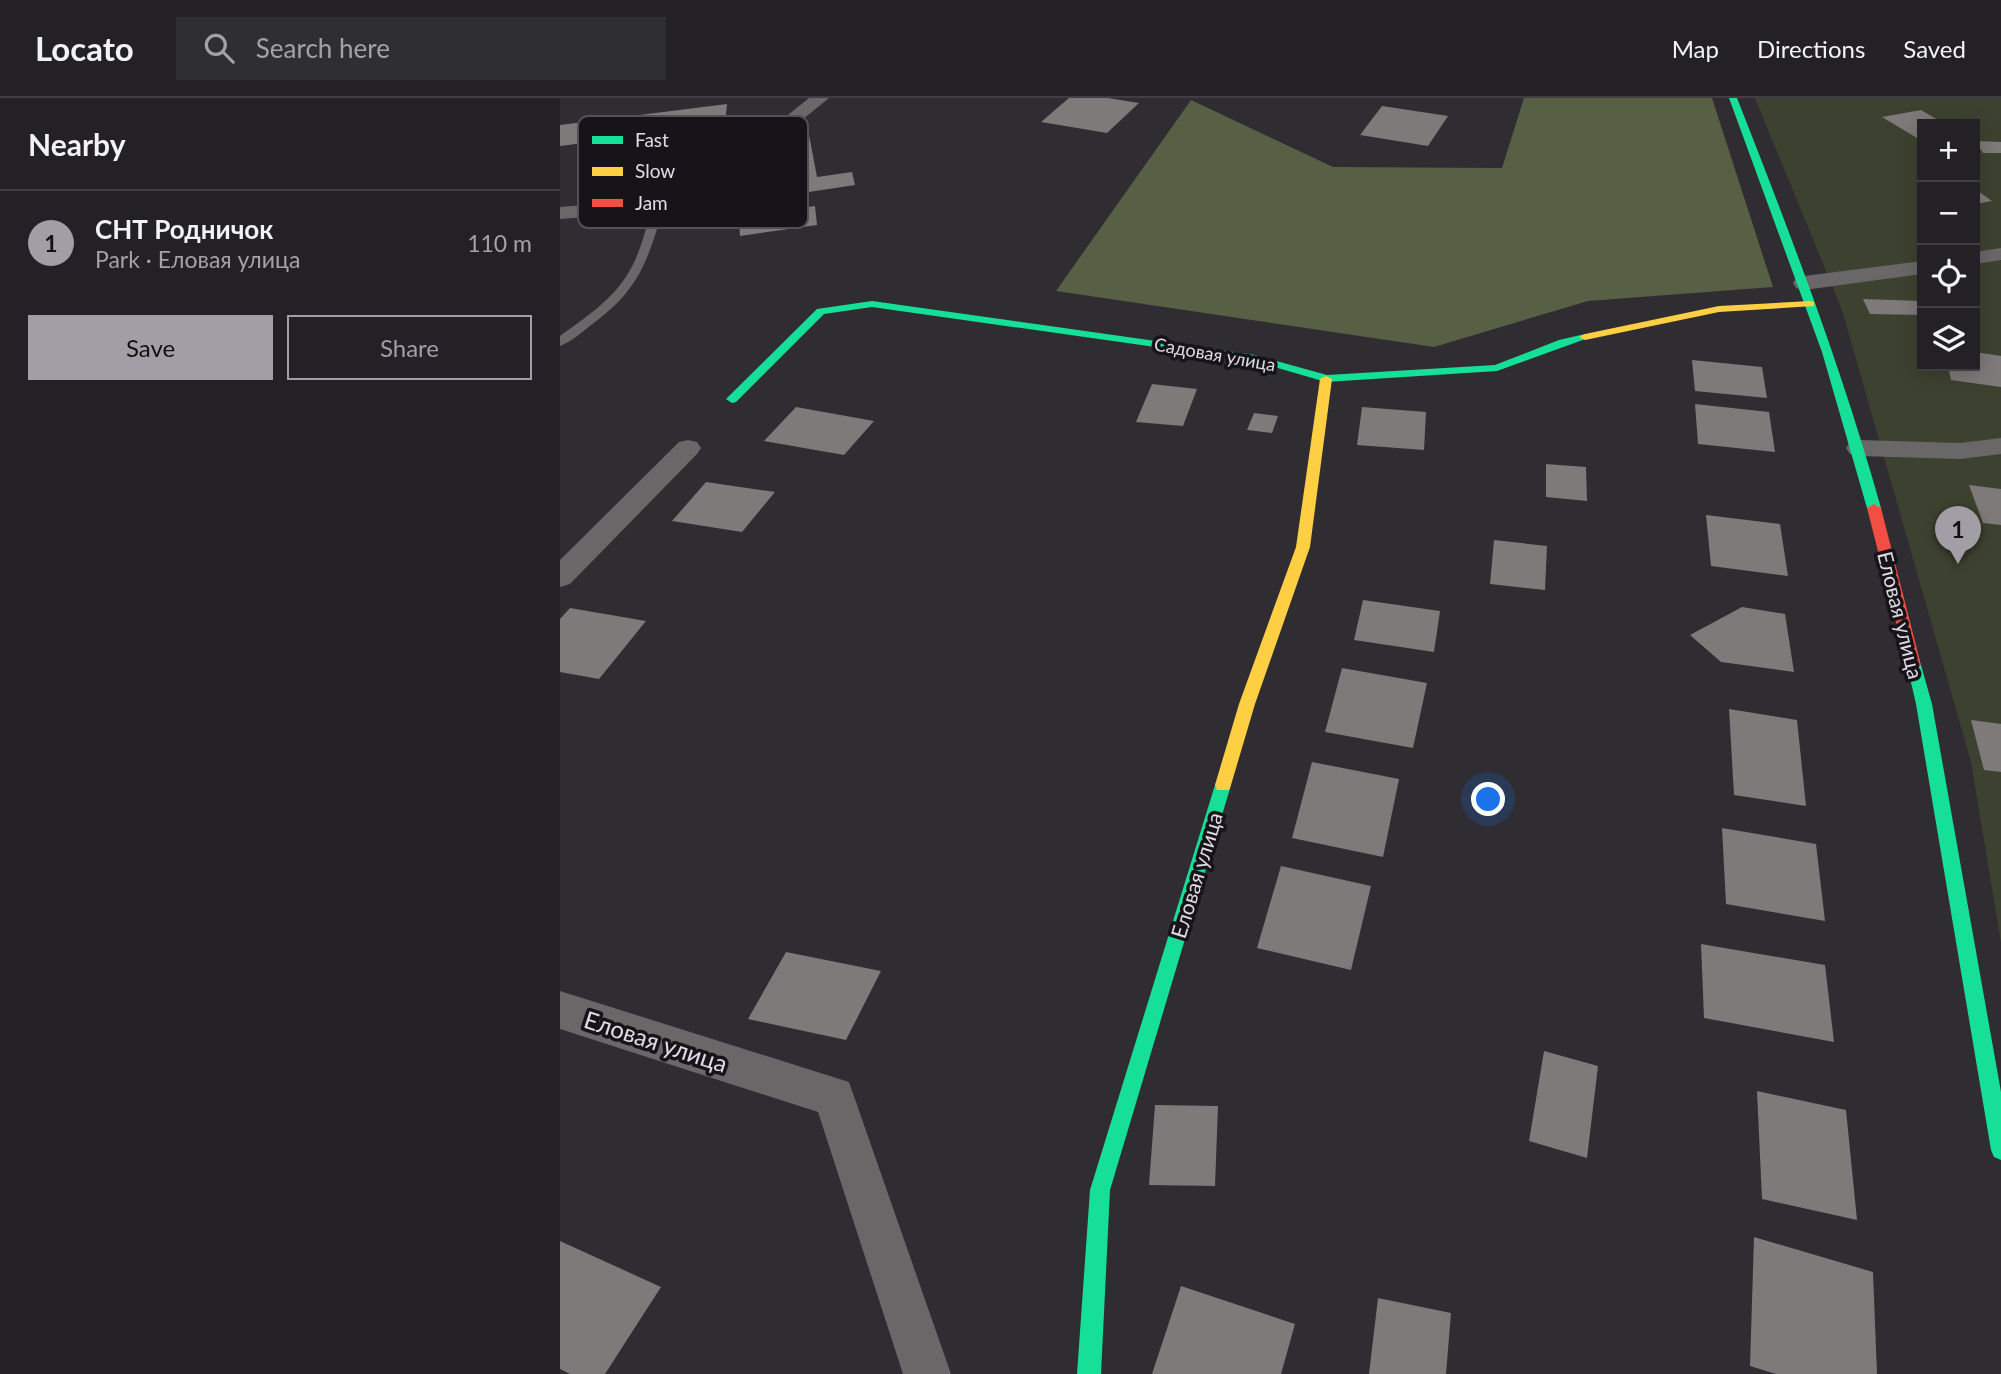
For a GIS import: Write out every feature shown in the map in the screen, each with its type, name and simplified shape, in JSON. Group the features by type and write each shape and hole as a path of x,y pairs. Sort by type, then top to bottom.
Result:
{"street":[{"path":"796,116 820,98"},
{"name":"Еловая улица","path":"1733,98 1807,294 1859,447 1924,704 2001,1150"},
{"path":"560,213 578,211"},
{"path":"1980,257 2001,254"},
{"name":"Садовая улица","path":"732,399 821,311 872,304 1255,358 1326,379 1497,368 1563,342 1718,309 1807,294 1917,268"},
{"name":"Еловая улица","path":"1089,1374 1100,1190 1247,704 1303,547 1326,379"},
{"path":"1859,447 1960,451 2001,446"},
{"path":"560,577 688,448"},
{"name":"Еловая улица","path":"560,1010 834,1097 928,1374"}],"lane":[{"path":"560,342 620,295 641,262 652,228"}],"green space":[{"path":"1524,98 1712,98 1773,287 1588,301 1434,347 1056,291 1191,100 1333,167 1502,168"},
{"path":"1755,98 2001,98 2001,943 1971,762 1842,310"}],"building":[{"path":"1069,98 1108,98 1139,103 1107,133 1041,122"},
{"path":"727,104 726,116 632,116"},
{"path":"1382,106 1448,116 1428,146 1360,135"},
{"path":"1921,110 1936,119 1917,119 1917,138 1882,117"},
{"path":"578,123 578,144 560,146 560,125"},
{"path":"808,136 817,177 852,172 855,185 808,192"},
{"path":"1980,141 2001,142 2001,153 1983,153"},
{"path":"1980,193 1992,201 1980,203"},
{"path":"815,206 817,225 808,226 808,207"},
{"path":"740,228 796,228 740,236"},
{"path":"1863,299 1917,301 1917,315 1870,314"},
{"path":"1980,353 2001,356 2001,387 1951,380 1949,371 1980,371"},
{"path":"1692,360 1762,367 1767,398 1695,391"},
{"path":"1152,384 1197,389 1183,426 1136,422"},
{"path":"1695,404 1769,412 1775,452 1698,444"},
{"path":"796,407 874,421 844,455 764,441"},
{"path":"1362,407 1426,412 1424,450 1357,445"},
{"path":"1254,413 1278,416 1272,433 1247,430"},
{"path":"1546,464 1586,467 1587,501 1546,497"},
{"path":"706,482 775,492 742,532 672,521"},
{"path":"1969,485 2001,489 2001,525 1983,523"},
{"path":"1706,515 1780,524 1788,576 1711,566"},
{"path":"1494,540 1547,546 1545,590 1490,584"},
{"path":"1363,600 1440,611 1434,652 1354,640"},
{"path":"1742,607 1785,614 1794,672 1721,662 1690,635"},
{"path":"570,608 646,621 599,679 560,672 560,619"},
{"path":"1342,668 1427,683 1413,748 1325,732"},
{"path":"1729,709 1797,720 1806,806 1734,795"},
{"path":"1971,720 2001,724 2001,772 1984,770"},
{"path":"1312,762 1399,779 1383,857 1292,838"},
{"path":"1722,828 1816,844 1825,921 1726,904"},
{"path":"1281,866 1371,886 1351,970 1257,948"},
{"path":"1701,944 1825,965 1834,1042 1704,1018"},
{"path":"786,952 881,971 846,1040 748,1019"},
{"path":"1544,1051 1598,1066 1587,1158 1529,1141"},
{"path":"1757,1091 1846,1110 1857,1220 1762,1199"},
{"path":"1155,1105 1218,1106 1215,1186 1149,1185"},
{"path":"1754,1237 1873,1272 1877,1374 1776,1374 1750,1366"},
{"path":"560,1241 661,1287 605,1374 570,1374 560,1369"},
{"path":"1181,1286 1295,1324 1281,1374 1152,1374"},
{"path":"1378,1298 1451,1313 1446,1374 1369,1374"}],"traffic: fast":[{"path":"1733,98 1828,352 1874,508"},
{"path":"732,399 821,311 872,304 1255,358 1326,379 1497,368 1563,342 1585,337"},
{"path":"1914,665 1924,704 2001,1150"},
{"path":"1089,1374 1100,1190 1223,785"}],"traffic: slow":[{"path":"1585,337 1719,309 1810,304"},
{"path":"1223,785 1247,704 1303,547 1326,379"}],"traffic: jam":[{"path":"1874,508 1914,665"}],"place":[{"name":"СНТ Родничок","path":"1958,564"}]}
